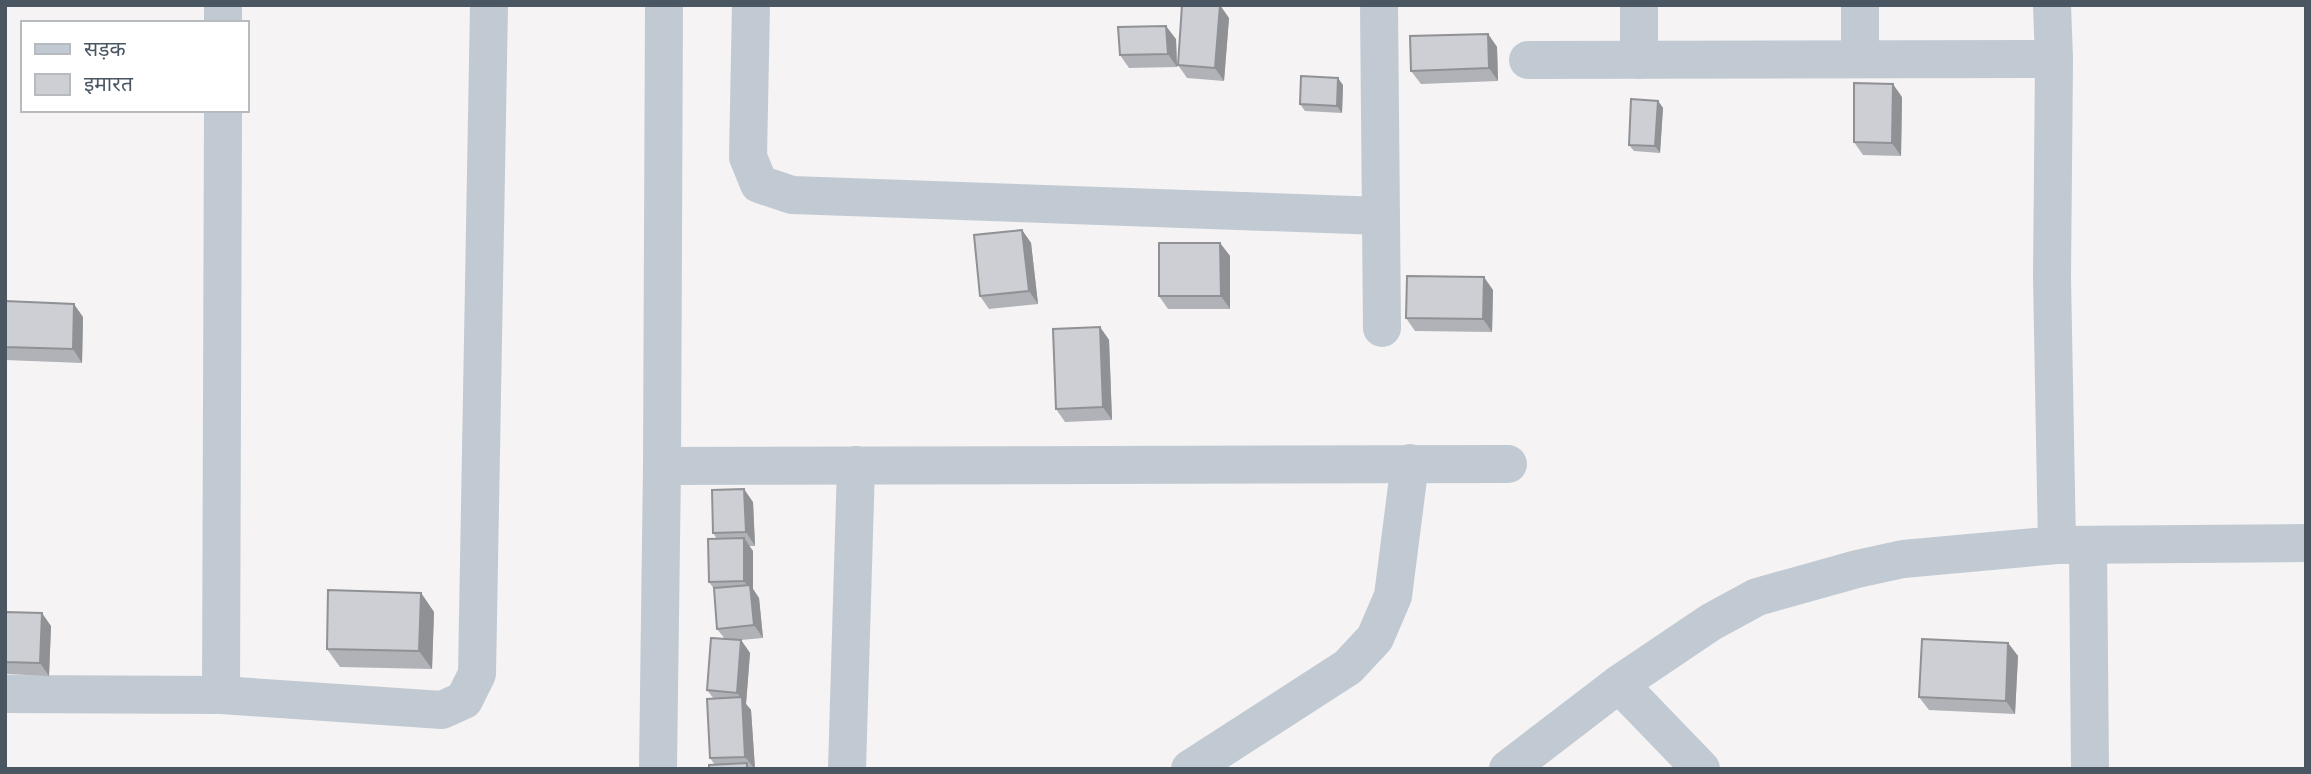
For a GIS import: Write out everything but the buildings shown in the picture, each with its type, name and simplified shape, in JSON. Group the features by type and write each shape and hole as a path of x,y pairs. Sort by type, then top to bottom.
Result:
{"street":[{"path":"5,694 220,695 442,710 464,700 477,674 489,5"},
{"path":"658,769 664,5"},
{"path":"751,5 748,157 759,184 792,195 1381,216"},
{"path":"1379,5 1382,328"},
{"path":"1639,5 1639,60"},
{"path":"1860,5 1860,59"},
{"path":"2052,5 2052,277 2090,769"},
{"path":"1528,60 2054,59"},
{"path":"220,695 223,112"},
{"path":"1190,769 1348,667 1375,638 1393,596 1410,463"},
{"path":"662,466 1508,464"},
{"path":"846,769 856,465"},
{"path":"1508,769 1619,684 1711,622 1757,597 1903,559 2073,545 2306,543"},
{"path":"1619,684 1701,769"}]}
